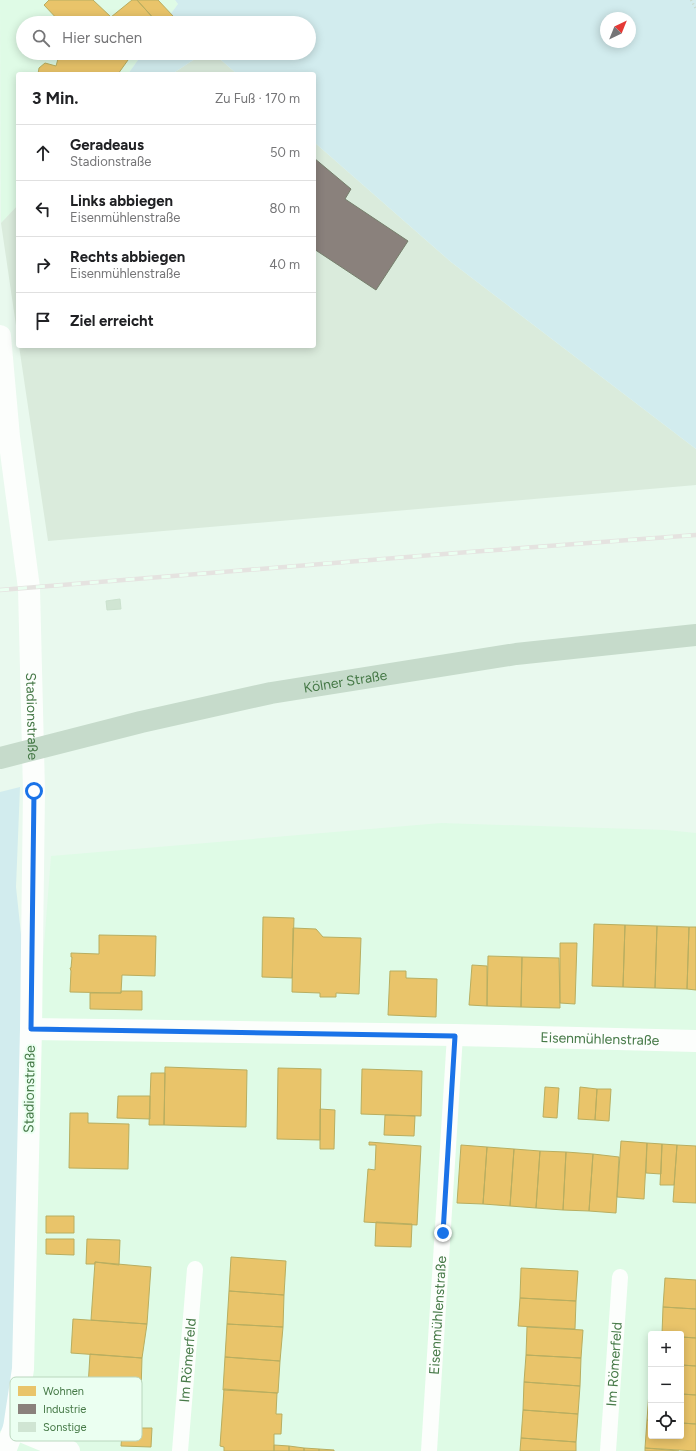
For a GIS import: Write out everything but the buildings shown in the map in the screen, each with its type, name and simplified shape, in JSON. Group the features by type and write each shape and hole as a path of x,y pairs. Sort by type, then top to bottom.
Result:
{"main road":[{"name":"Kölner Straße","path":"0,758 141,722 271,693 508,655 696,635"}],"street":[{"name":"Stadionstraße","path":"0,336 4,438 29,588 34,791 31,1029 22,1377"},
{"name":"Eisenmühlenstraße","path":"31,1029 696,1041"},
{"name":"Stadionstraße","path":"5,1451 10,1438"},
{"path":"45,1441 69,1451"}],"lane":[{"name":"Eisenmühlenstraße","path":"429,1451 455,1036"},
{"name":"Im Römerfeld","path":"180,1451 194,1269"},
{"name":"Im Römerfeld","path":"608,1451 620,1277"}],"path":[{"path":"691,0 696,9"}],"shaded area":[{"path":"0,0 175,0 178,4 169,16 16,16 16,60 138,60 129,72 16,72 16,207 1,223"},
{"path":"175,0 696,0 696,449 451,262 316,144 316,72 235,72 221,60 316,60 316,16 169,16 178,4"},
{"path":"138,60 193,60 175,72 129,72"},
{"path":"193,60 221,60 235,72 175,72"},
{"path":"316,144 451,262 696,449 696,485 48,541 19,348 316,348"},
{"path":"16,207 16,325 1,223"},
{"path":"20,787 16,887 31,1029 16,1377 10,1377 10,1429 0,1431 0,792"},
{"path":"441,823 666,830 696,833 696,1451 0,1451 0,1431 10,1428 10,1441 142,1441 142,1377 10,1377 51,856"}],"railway":[{"path":"0,590 696,535"}],"route":[{"path":"34,791 31,1029 455,1036 443,1233"}]}
